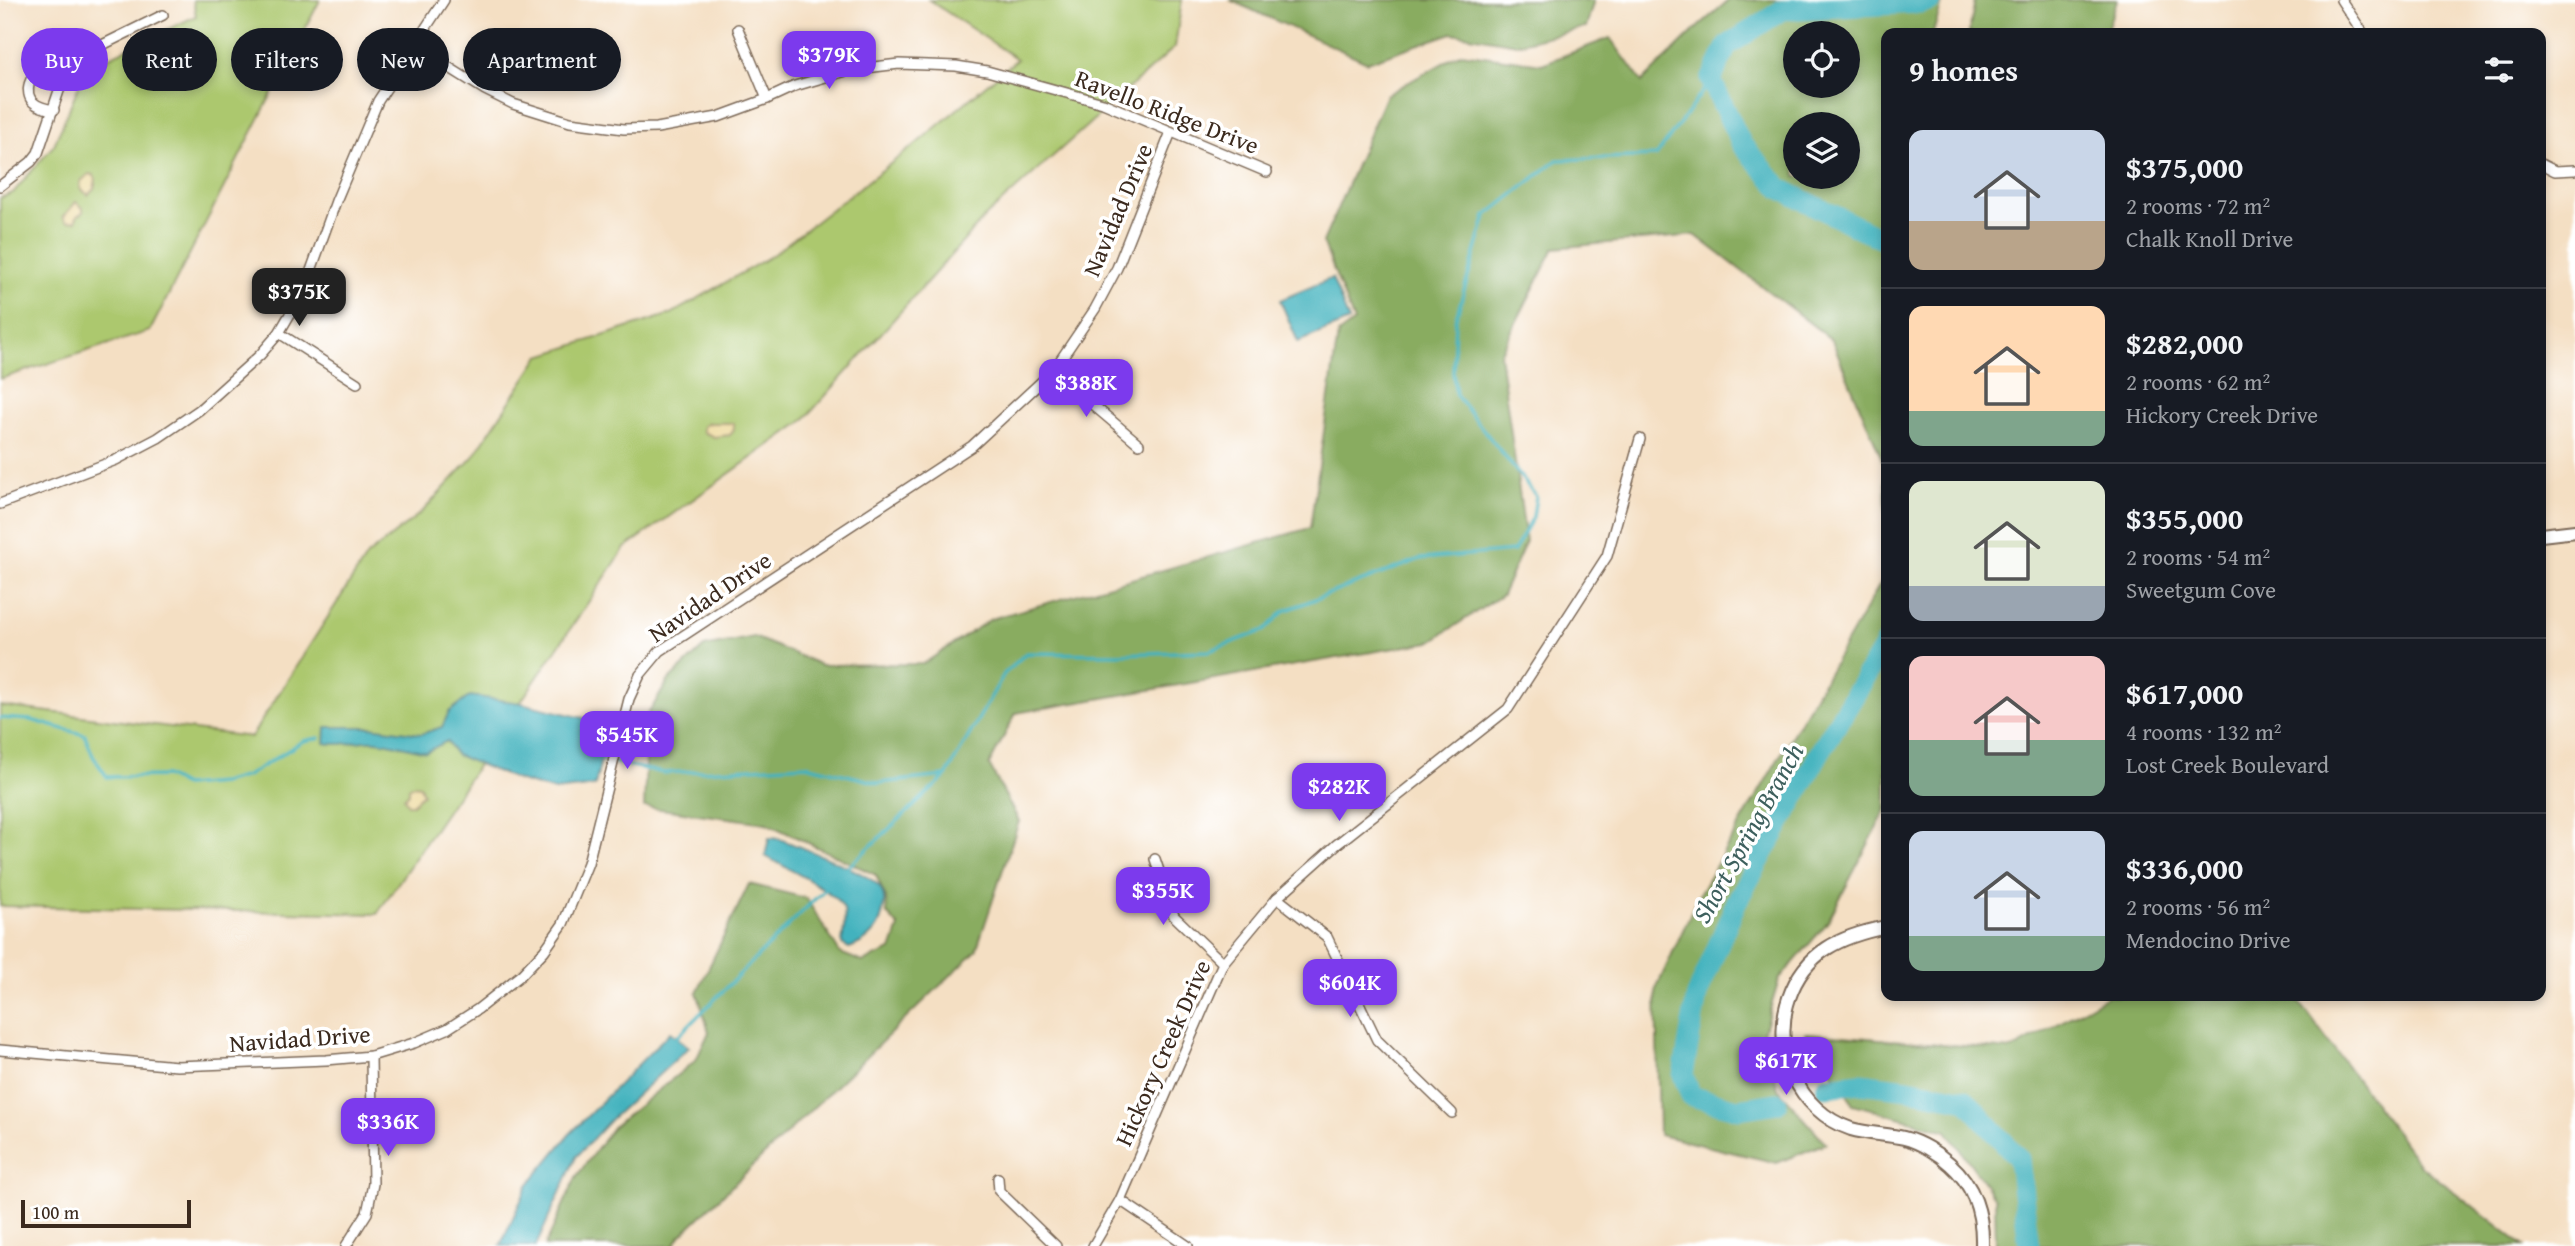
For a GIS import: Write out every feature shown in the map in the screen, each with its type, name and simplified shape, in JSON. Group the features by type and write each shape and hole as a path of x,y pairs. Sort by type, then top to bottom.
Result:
{"street":[{"path":"425,28 444,0"},
{"path":"2341,0 2360,28"},
{"path":"108,42 163,15"},
{"path":"737,29 767,99"},
{"name":"Ravello Ridge Drive","path":"449,68 513,104 560,119 597,126 657,128 718,117 795,86 849,70 899,64 956,66 987,71 1102,103 1266,172"},
{"path":"29,91 31,101 40,107 54,110"},
{"path":"0,186 31,162 38,153 60,91"},
{"path":"0,504 116,460 158,438 216,395 260,355 279,333 304,290 336,201 384,91"},
{"name":"Navidad Drive","path":"0,1050 177,1066 326,1060 371,1056 414,1043 447,1029 478,1009 521,975 544,951 563,923 589,863 629,699 640,675 660,651 972,446 1053,371 1096,309 1117,268 1171,132"},
{"path":"2546,166 2555,171 2575,170"},
{"path":"279,333 357,383"},
{"path":"1053,371 1139,444"},
{"name":"Hickory Creek Drive","path":"1093,1246 1120,1200 1223,963 1277,898 1336,845 1508,709 1607,556 1640,439"},
{"path":"2546,534 2575,531"},
{"path":"1155,859 1174,916 1223,963"},
{"path":"1277,898 1327,937 1377,1041 1452,1113"},
{"path":"1881,928 1854,934 1833,943 1813,959 1798,978 1784,1018 1786,1059 1801,1089 1814,1106 1831,1119 1851,1129 1905,1138 1931,1150 1950,1164 1972,1192 1980,1215 1982,1246"},
{"path":"346,1246 367,1213 373,1184 371,1056"},
{"path":"998,1178 999,1191 1056,1246"},
{"path":"1120,1200 1188,1246"}],"green space":[{"path":"193,0 320,0 306,28 231,28 231,91 273,91 150,331 0,379 0,198 13,193 54,145 76,91 108,91 108,58 122,51 122,91 217,91 217,28 171,28 196,16"},
{"path":"929,0 1182,0 1175,47 985,217 803,421 625,548 377,914 0,906 0,706 251,737 367,556 423,511 473,457 540,356 671,314 771,256 916,144 1017,59"},
{"path":"1230,0 1594,0 1586,27 1517,44 1452,33 1367,62"},
{"path":"1729,0 1943,0 1935,28 1881,28 1881,456 1832,340 1695,235 1554,248 1500,354 1526,541 1502,595 1430,642 1016,713 989,765 1019,821 976,951 680,1236 674,1246 545,1246 576,1177 614,1126 696,1060 709,1032 697,992 749,884 806,898 840,953 863,962 891,950 899,927 887,914 886,898 876,875 766,823 644,807 648,714 669,680 704,647 754,637 821,665 923,664 991,619 1310,528 1338,334 1354,322 1323,242 1386,95 1461,53 1542,64 1610,38 1642,82"},
{"path":"1975,0 2117,0 2108,28 1970,28"},
{"path":"1881,583 1881,820 1827,923 1779,980 1763,1033 1778,1089 1826,1143 1777,1163 1659,1135 1656,989 1699,895"},
{"path":"2098,1001 2299,1001 2420,1165 2524,1246 1996,1246 1995,1198 1947,1131 1853,1104 1806,1033 2012,1050"}],"sand":[{"path":"89,174 96,179 94,189 88,195 80,188 81,181"},
{"path":"76,202 83,208 83,212 77,216 76,221 67,222 63,217"},
{"path":"709,423 733,423 734,430 730,435 714,437 703,432 703,426"},
{"path":"413,785 420,786 423,794 412,804 408,804 404,798"}],"water":[{"path":"1332,278 1349,321 1298,342 1280,300"},
{"path":"470,696 521,703 609,724 595,786 555,791 520,781 456,755 447,741 426,752 376,741 325,743 326,727 370,727 421,734 442,727 449,712"},
{"path":"769,838 780,839 835,861 875,883 883,892 884,902 880,921 874,932 855,946 849,948 842,944 845,914 840,903 821,888 765,856"},
{"path":"670,1032 689,1047 610,1120 576,1157 536,1246 500,1246 528,1185 569,1135"}],"waterway":[{"name":"Short Spring Branch","path":"1881,239 1781,189 1742,145 1711,80 1727,46 1782,10 1920,3 1932,0"},
{"path":"846,869 946,776 1004,674 1026,653 1209,651 1265,630 1284,611 1420,559 1514,551 1533,517 1536,496 1456,395 1453,372 1455,321 1486,216 1557,160 1656,156 1711,80"},
{"name":"Short Spring Branch","path":"1777,1103 1738,1109 1691,1096 1683,1075 1697,995 1736,903 1820,752 1881,651"},
{"path":"0,718 31,720 85,735 93,756 107,777 166,776 184,786 222,783 247,776 303,741 319,738"},
{"path":"598,759 664,773 806,765 879,783 946,776"},
{"path":"675,1039 825,889"},
{"name":"Short Spring Branch","path":"1826,1087 1860,1083 1966,1100 2019,1159 2029,1246"}]}
